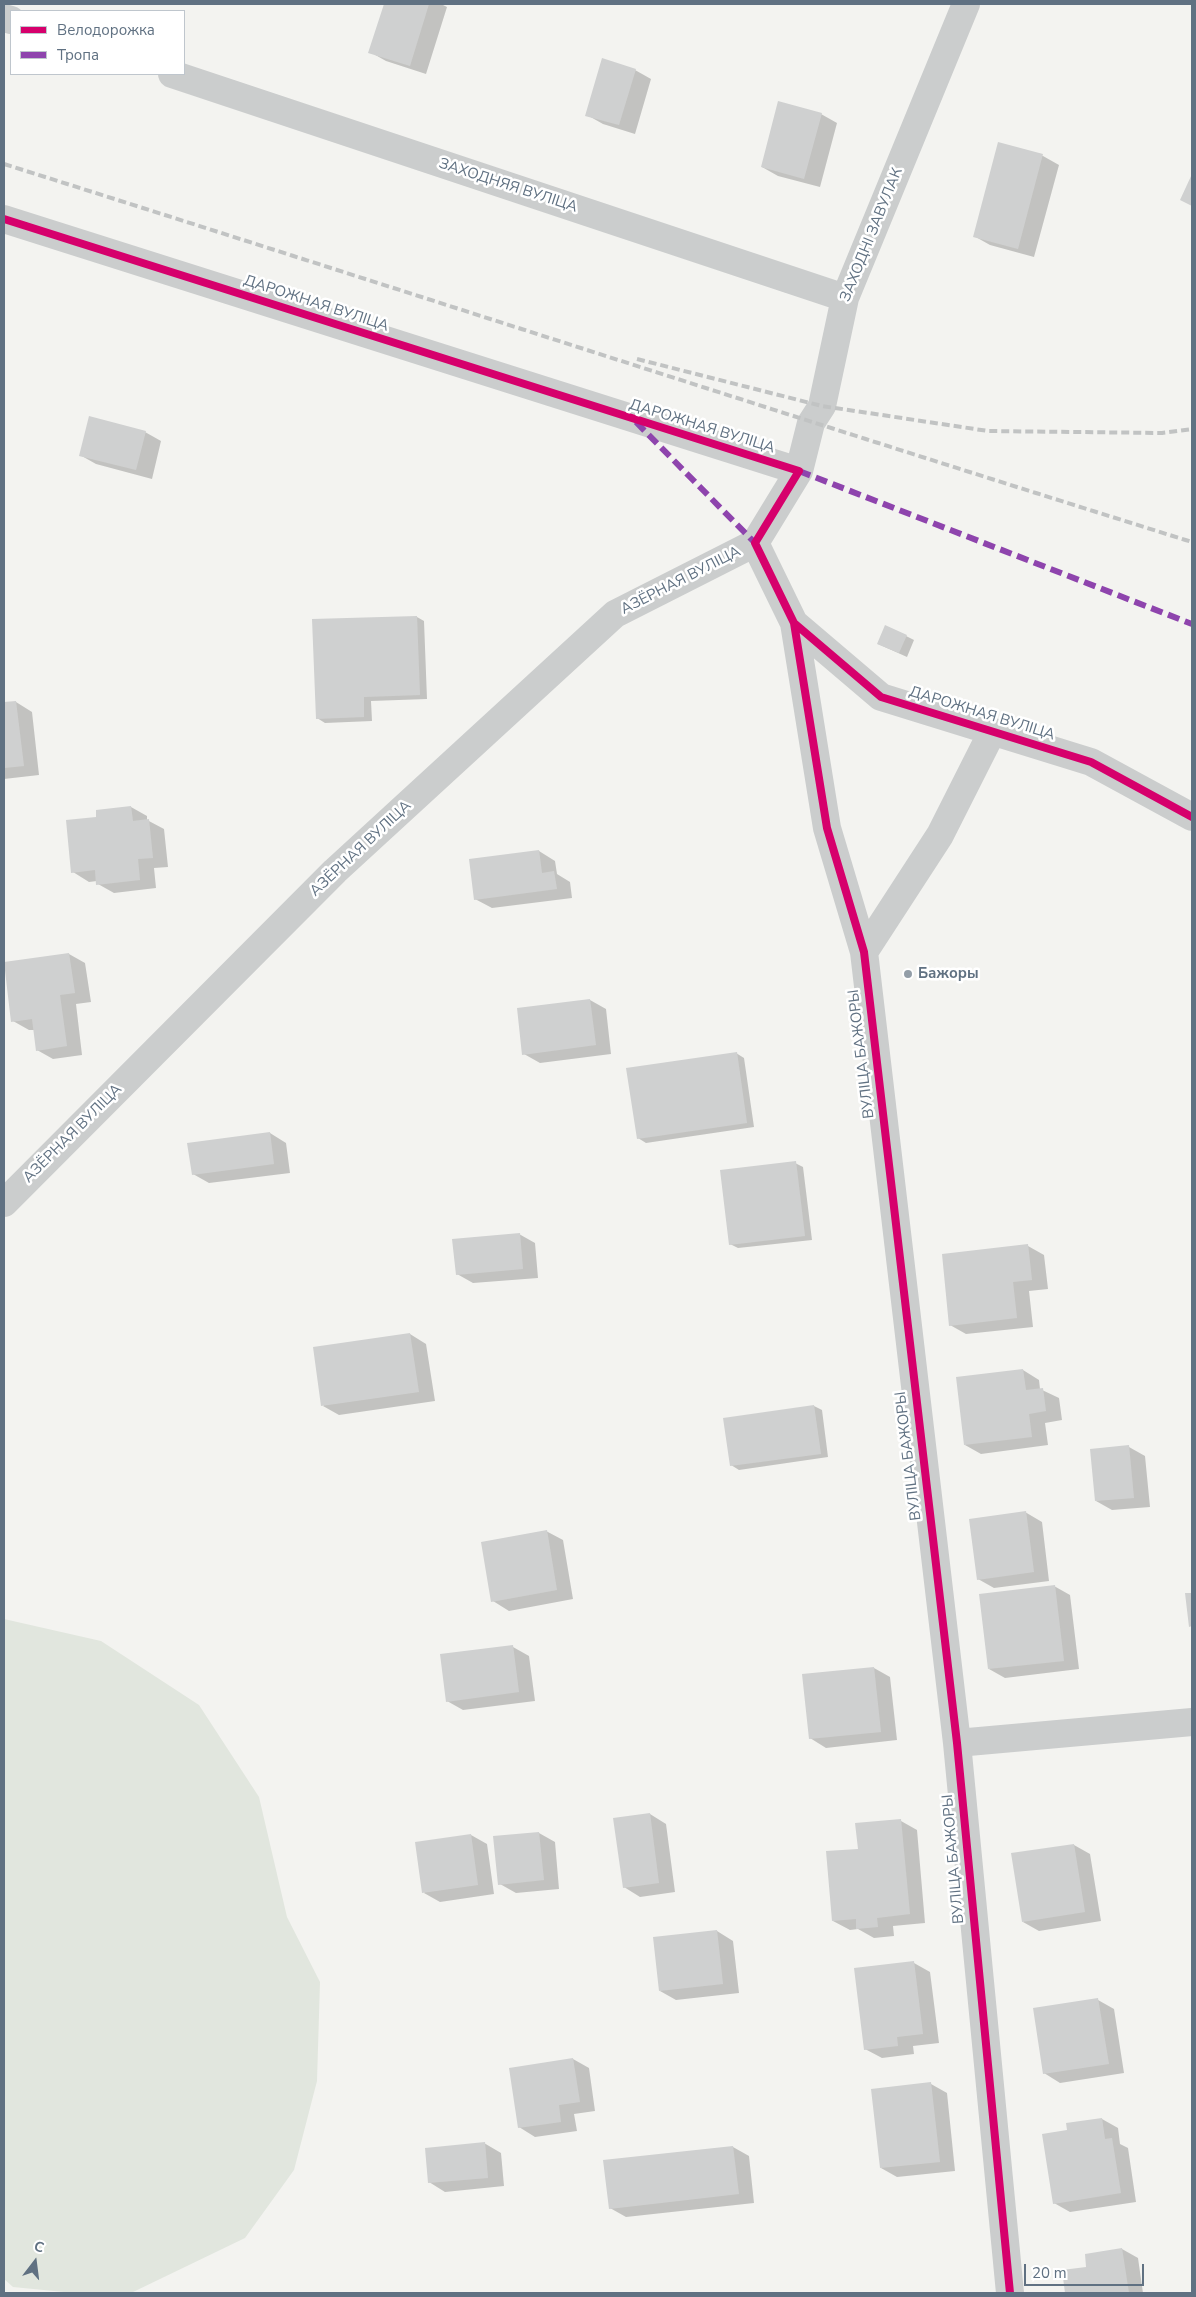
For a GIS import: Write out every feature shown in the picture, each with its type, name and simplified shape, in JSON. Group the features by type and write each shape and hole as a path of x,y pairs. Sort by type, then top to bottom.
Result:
{"street":[{"name":"ЗАХОДНІ ЗАВУЛАК","path":"799,471 811,423 822,406 845,298 966,4"},
{"name":"ЗАХОДНЯЯ ВУЛІЦА","path":"175,75 845,298"},
{"name":"ДАРОЖНАЯ ВУЛІЦА","path":"4,219 799,471"},
{"path":"755,543 799,471"},
{"name":"ДАРОЖНАЯ ВУЛІЦА","path":"755,543 794,623 881,697 1090,762 1192,817"},
{"name":"АЗЁРНАЯ ВУЛІЦА","path":"4,1203 335,871 615,614 755,543"},
{"name":"ВУЛІЦА БАЖОРЫ","path":"794,623 827,828 864,952 957,1744 1010,2293"},
{"path":"864,952 940,835 992,732"},
{"path":"957,1744 1192,1722"}],"shaded area":[{"path":"4,1619 101,1641 199,1705 259,1797 287,1917 320,1982 317,2081 294,2170 245,2238 131,2293 74,2293 13,2287 4,2279"}],"building":[{"path":"384,4 429,4 410,66 368,53"},
{"path":"602,58 636,69 619,125 585,116"},
{"path":"778,101 822,113 804,179 761,167"},
{"path":"998,142 1043,154 1018,249 973,237"},
{"path":"1192,174 1192,206 1180,200"},
{"path":"89,416 146,431 136,470 79,456"},
{"path":"417,616 420,695 364,697 364,717 316,719 312,619"},
{"path":"885,625 907,635 899,653 877,644"},
{"path":"16,701 24,766 4,768 4,702"},
{"path":"131,806 133,821 149,819 153,858 138,859 140,880 96,885 95,870 71,873 66,820 96,817 96,810"},
{"path":"539,850 542,873 554,871 557,889 474,900 469,859"},
{"path":"69,953 75,993 60,995 67,1046 36,1051 32,1019 11,1022 4,962"},
{"path":"590,999 596,1045 522,1055 517,1008"},
{"path":"737,1052 747,1123 637,1139 626,1068"},
{"path":"270,1132 274,1164 192,1175 187,1143"},
{"path":"796,1161 805,1236 729,1245 720,1170"},
{"path":"520,1233 523,1269 456,1275 452,1239"},
{"path":"1028,1244 1032,1280 1013,1282 1017,1318 949,1326 942,1254"},
{"path":"410,1333 419,1392 321,1406 313,1347"},
{"path":"1023,1369 1026,1390 1043,1388 1046,1411 1029,1414 1032,1437 964,1445 956,1377"},
{"path":"814,1405 821,1454 730,1466 723,1418"},
{"path":"1129,1445 1134,1498 1095,1501 1090,1449"},
{"path":"1026,1511 1034,1572 977,1580 969,1519"},
{"path":"547,1530 557,1590 491,1602 481,1542"},
{"path":"1055,1585 1064,1661 988,1669 979,1594"},
{"path":"1185,1593 1192,1593 1192,1626 1189,1627"},
{"path":"513,1645 519,1692 446,1702 440,1654"},
{"path":"874,1667 881,1732 809,1739 802,1674"},
{"path":"650,1813 659,1883 623,1888 613,1818"},
{"path":"901,1819 910,1914 877,1918 878,1927 856,1929 856,1919 832,1921 826,1851 858,1849 855,1823"},
{"path":"539,1832 544,1880 498,1885 493,1836"},
{"path":"471,1834 478,1885 422,1893 415,1842"},
{"path":"1074,1844 1085,1912 1022,1922 1011,1853"},
{"path":"717,1930 723,1984 659,1991 653,1937"},
{"path":"914,1961 923,2034 897,2037 898,2046 864,2050 854,1968"},
{"path":"1098,1998 1109,2064 1043,2074 1033,2008"},
{"path":"573,2058 580,2102 559,2105 561,2122 518,2128 509,2068"},
{"path":"931,2082 940,2162 880,2168 871,2089"},
{"path":"1102,2118 1105,2139 1112,2138 1121,2193 1053,2204 1042,2134 1067,2130 1066,2123"},
{"path":"485,2142 488,2178 428,2183 425,2148"},
{"path":"733,2146 739,2194 609,2209 603,2160"},
{"path":"1122,2248 1129,2293 1065,2293 1062,2270 1086,2267 1085,2254"}],"railway":[{"path":"4,164 1192,542"},
{"path":"637,359 822,406 988,431 1162,433 1192,429"}],"marked path":[{"path":"636,422 755,543"},
{"path":"799,471 1192,624"}],"cycle path":[{"path":"4,219 799,471 755,543 794,623 881,697 1091,762 1192,817"},
{"path":"794,623 827,828 864,952 957,1743 1010,2293"}],"place":[{"name":"Бажоры","path":"908,974"}]}
